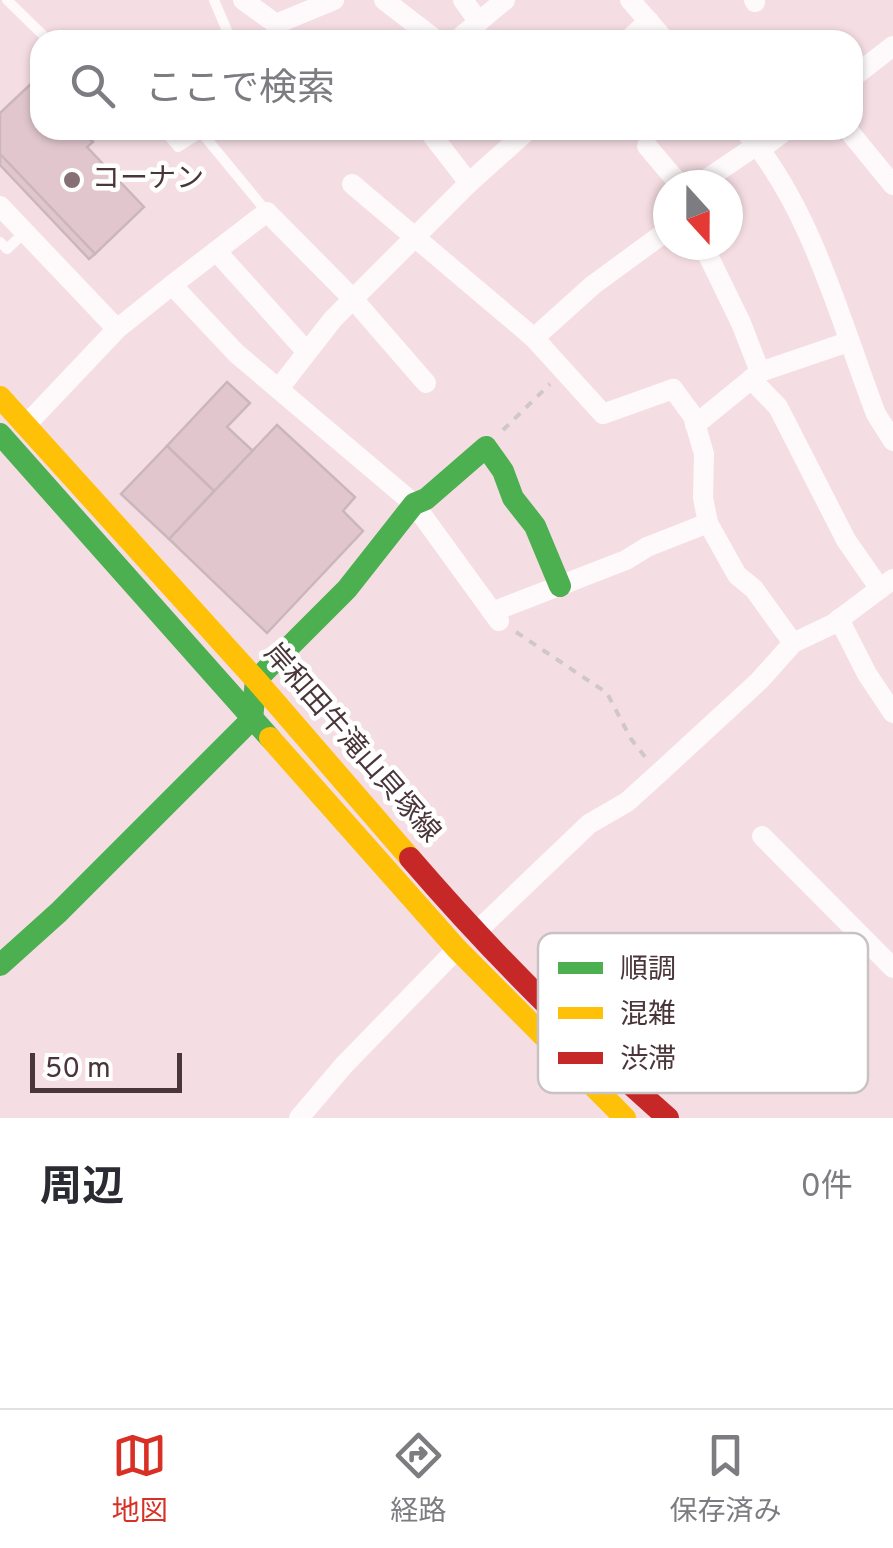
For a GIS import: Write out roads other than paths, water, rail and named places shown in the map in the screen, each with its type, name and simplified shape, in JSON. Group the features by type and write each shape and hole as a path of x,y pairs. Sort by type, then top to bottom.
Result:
{"main road":[{"name":"岸和田牛滝山貝塚線","path":"0,397 8,436 457,949 538,1030"},
{"name":"岸和田牛滝山貝塚線","path":"8,436 256,680 475,933 538,996"},
{"path":"0,965 60,912 252,719 256,680 347,589 414,504 426,499 486,446 503,471 514,498 535,526 560,586"},
{"name":"岸和田牛滝山貝塚線","path":"600,1093 625,1118"},
{"name":"岸和田牛滝山貝塚線","path":"638,1093 668,1118"}],"street":[{"path":"243,0 276,24 334,0"},
{"path":"384,0 423,30"},
{"path":"462,0 479,22"},
{"path":"469,30 505,0"},
{"path":"630,0 656,30"},
{"path":"639,30 648,21"},
{"path":"863,69 893,46"},
{"path":"436,140 469,182"},
{"path":"280,388 306,352 354,300 469,182 517,140"},
{"path":"856,140 893,185"},
{"path":"717,170 754,141 805,228 876,414 893,440"},
{"path":"647,146 667,170"},
{"path":"352,184 534,338 603,414 673,388 695,425 704,454 703,498 708,523 730,564 754,588 793,644"},
{"path":"0,206 116,328"},
{"path":"8,436 116,328 268,212 354,300 426,383"},
{"path":"534,338 593,286 653,241"},
{"path":"218,253 306,352"},
{"path":"475,933 590,824 627,802 658,774 760,681 793,644 839,619 886,584 846,540 778,407 756,376 741,323 710,260"},
{"path":"172,285 236,353 414,504 496,617 708,523"},
{"path":"695,425 756,376 848,342"},
{"path":"839,619 866,674 892,712"},
{"path":"762,836 858,933"},
{"path":"868,943 893,968"},
{"path":"300,1118 344,1065 457,949"}],"lane":[{"path":"8,0 38,30"},
{"path":"214,0 227,30"},
{"path":"210,140 268,212"},
{"path":"0,242 7,250 25,232"}],"place":[{"name":"コーナン","path":"72,180"}]}
